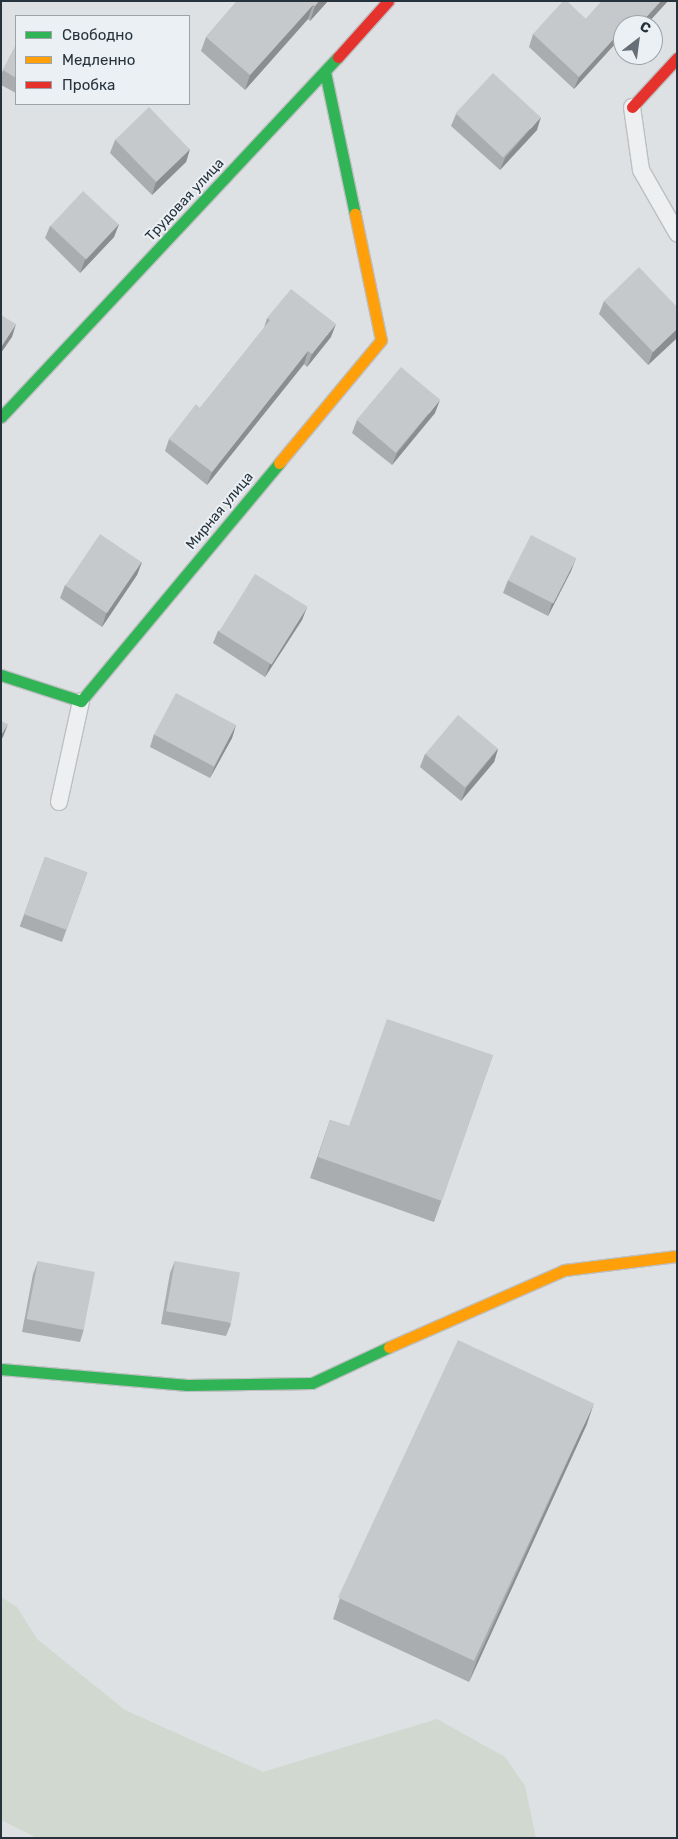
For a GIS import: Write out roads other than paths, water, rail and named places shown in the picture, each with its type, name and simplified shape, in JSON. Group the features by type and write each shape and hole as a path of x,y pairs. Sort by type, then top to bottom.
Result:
{"street":[{"name":"Трудовая улица","path":"1,417 325,72 388,1"},
{"path":"632,107 677,58"},
{"name":"Мирная улица","path":"81,701 381,340 325,72"},
{"path":"1,675 81,701"},
{"path":"1,1369 187,1385 312,1383 455,1316 564,1270 677,1256"}],"lane":[{"path":"632,107 641,170 677,234"},
{"path":"59,802 81,701"}]}
